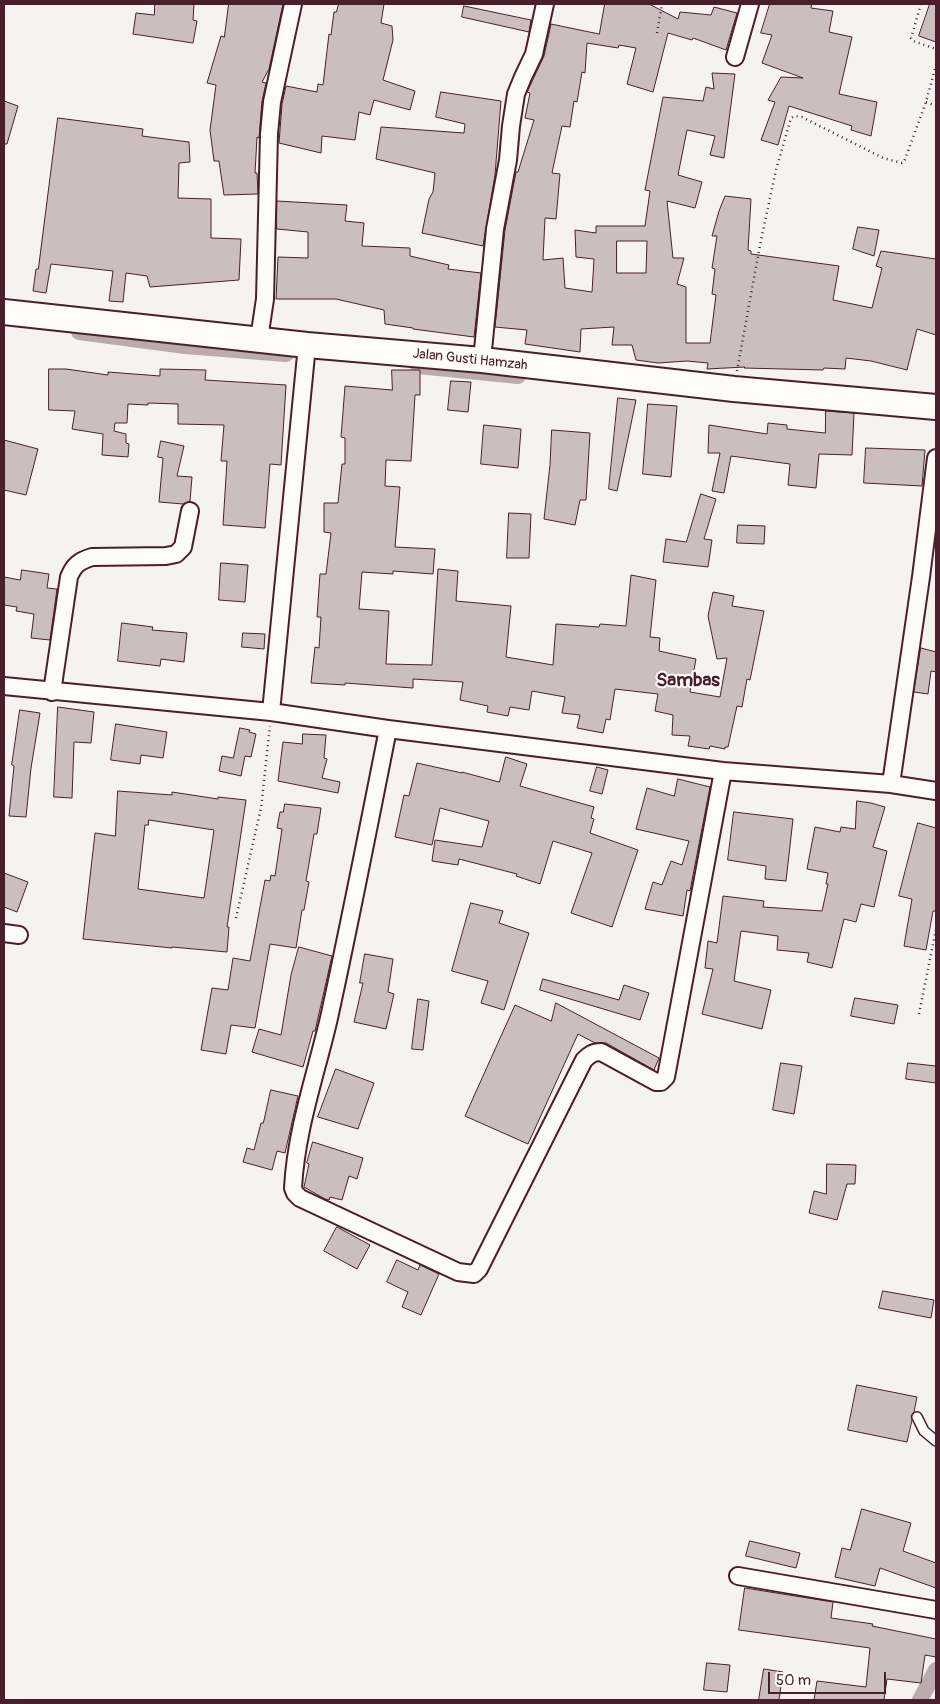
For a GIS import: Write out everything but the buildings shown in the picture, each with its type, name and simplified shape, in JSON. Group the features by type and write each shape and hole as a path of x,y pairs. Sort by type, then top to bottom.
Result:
{"street":[{"path":"259,339 265,299 269,134 272,102 293,4"},
{"path":"482,360 495,230 508,160 516,94 534,54 545,4"},
{"path":"735,57 750,4"},
{"name":"Jalan Gusti Hamzah","path":"4,312 307,345 482,360 734,389 936,407"},
{"path":"271,712 307,345"},
{"path":"891,784 922,577 936,458"},
{"path":"52,692 69,577 73,566 81,560 92,557 166,556 176,554 182,547 190,510"},
{"path":"4,686 271,712 388,729 723,771 891,784 936,791"},
{"path":"388,729 324,1041 298,1145 293,1188 294,1193 300,1198 458,1272 474,1274 479,1269 584,1060 588,1056 595,1052 601,1052 656,1082 661,1082 666,1077 723,771"},
{"path":"738,1576 936,1610"}],"lane":[{"path":"916,1417 924,1431 936,1441"}],"path":[{"path":"657,32 662,4"},
{"path":"920,4 911,38 913,41 936,49"},
{"path":"734,389 761,240 776,170 791,118 795,116 802,117 883,158 902,164 926,102 936,65"},
{"path":"926,102 936,106"},
{"path":"236,918 261,808 271,712"},
{"path":"919,1014 936,929"}],"waterway":[{"path":"79,332 185,346 286,354"},
{"path":"418,366 518,376"},
{"path":"920,1700 936,1670"}],"district":[{"name":"Sambas","path":"688,681"}]}
